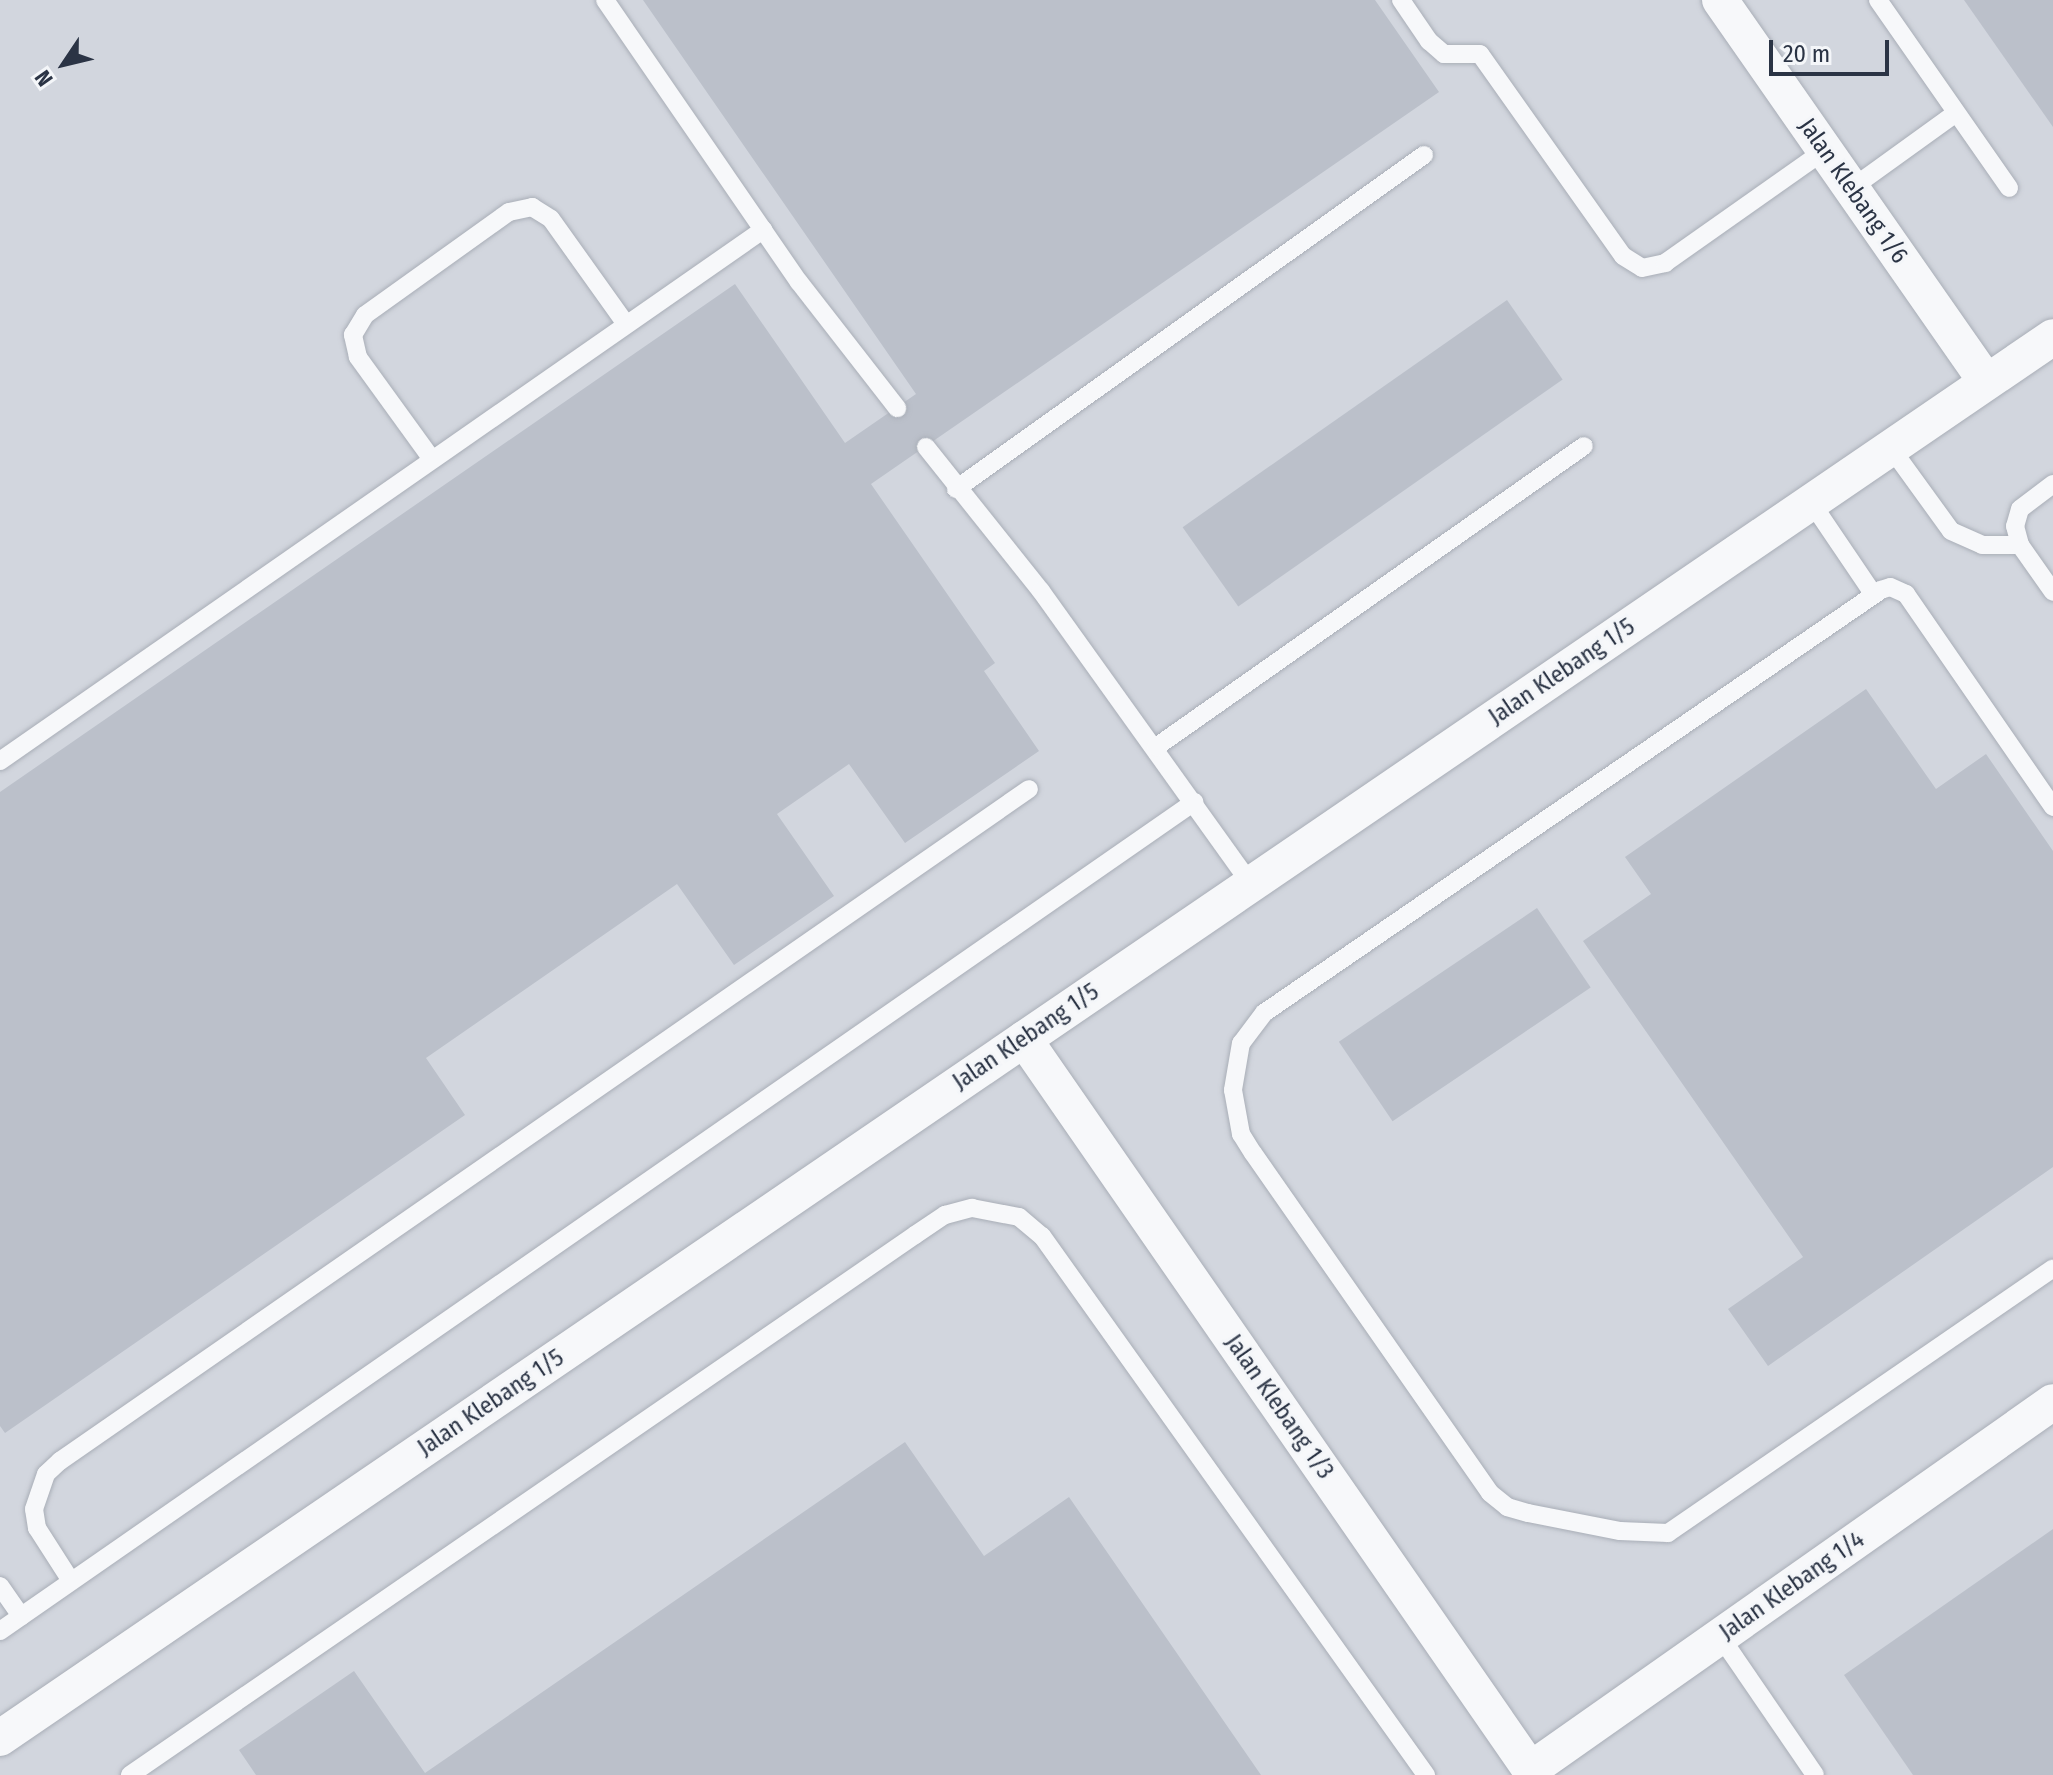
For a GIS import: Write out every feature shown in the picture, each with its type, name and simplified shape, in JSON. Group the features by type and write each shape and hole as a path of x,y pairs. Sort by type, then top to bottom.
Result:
{"street":[{"name":"Jalan Klebang 1/6","path":"1720,0 1986,382"},
{"name":"Jalan Klebang 1/5","path":"0,1738 2053,337"},
{"name":"Jalan Klebang 1/3","path":"1024,1039 1532,1772"},
{"name":"Jalan Klebang 1/4","path":"1532,1772 2053,1402"}],"lane":[{"path":"605,0 763,230 897,408"},
{"path":"1401,0 1444,54 1480,54 1623,256 1642,268 1665,263 1825,150"},
{"path":"1878,0 2009,188"},
{"path":"1852,188 1956,113"},
{"path":"956,489 1424,155"},
{"path":"431,458 358,357 353,335 365,315 509,212 532,207 551,219 626,324"},
{"path":"0,761 431,458 763,230"},
{"path":"1156,747 1584,446"},
{"path":"926,447 956,489 1041,591 1156,747 1251,884"},
{"path":"1891,448 1951,531 1982,545 2020,545"},
{"path":"2053,484 2020,509 2015,526 2020,545 2053,592"},
{"path":"1811,502 1874,595"},
{"path":"2053,807 1906,594 1890,587 1264,1013 1241,1043 1235,1116 1253,1153 1490,1493 1507,1507 1620,1531 1668,1533 1692,1522 2053,1268"},
{"path":"71,1581 37,1528 34,1509 46,1474 60,1461 1029,789"},
{"path":"0,1631 1194,802"},
{"path":"130,1775 915,1235 945,1215 972,1208 1019,1217 1042,1236 1426,1775"},
{"path":"0,1586 21,1616"},
{"path":"1720,1636 1815,1775"}],"shaded area":[{"path":"0,0 2053,0 2053,1775 0,1775"}],"building":[{"path":"643,0 1375,0 1439,92 871,484 995,663 984,671 1039,751 905,843 849,764 777,814 834,896 734,965 677,884 426,1058 465,1115 5,1433 0,1426 0,792 735,284 845,443 916,394"},
{"path":"1964,0 2053,0 2053,127"},
{"path":"1507,300 1563,379 1238,607 1183,527"},
{"path":"1866,689 1936,789 1986,754 2053,851 2053,1167 1768,1366 1728,1309 1803,1257 1583,941 1651,894 1625,857"},
{"path":"1537,908 1591,988 1393,1121 1339,1042"},
{"path":"905,1442 984,1556 1069,1497 1261,1775 256,1775 239,1750 354,1671 425,1773"},
{"path":"2053,1529 2053,1775 1913,1775 1844,1675"}]}
